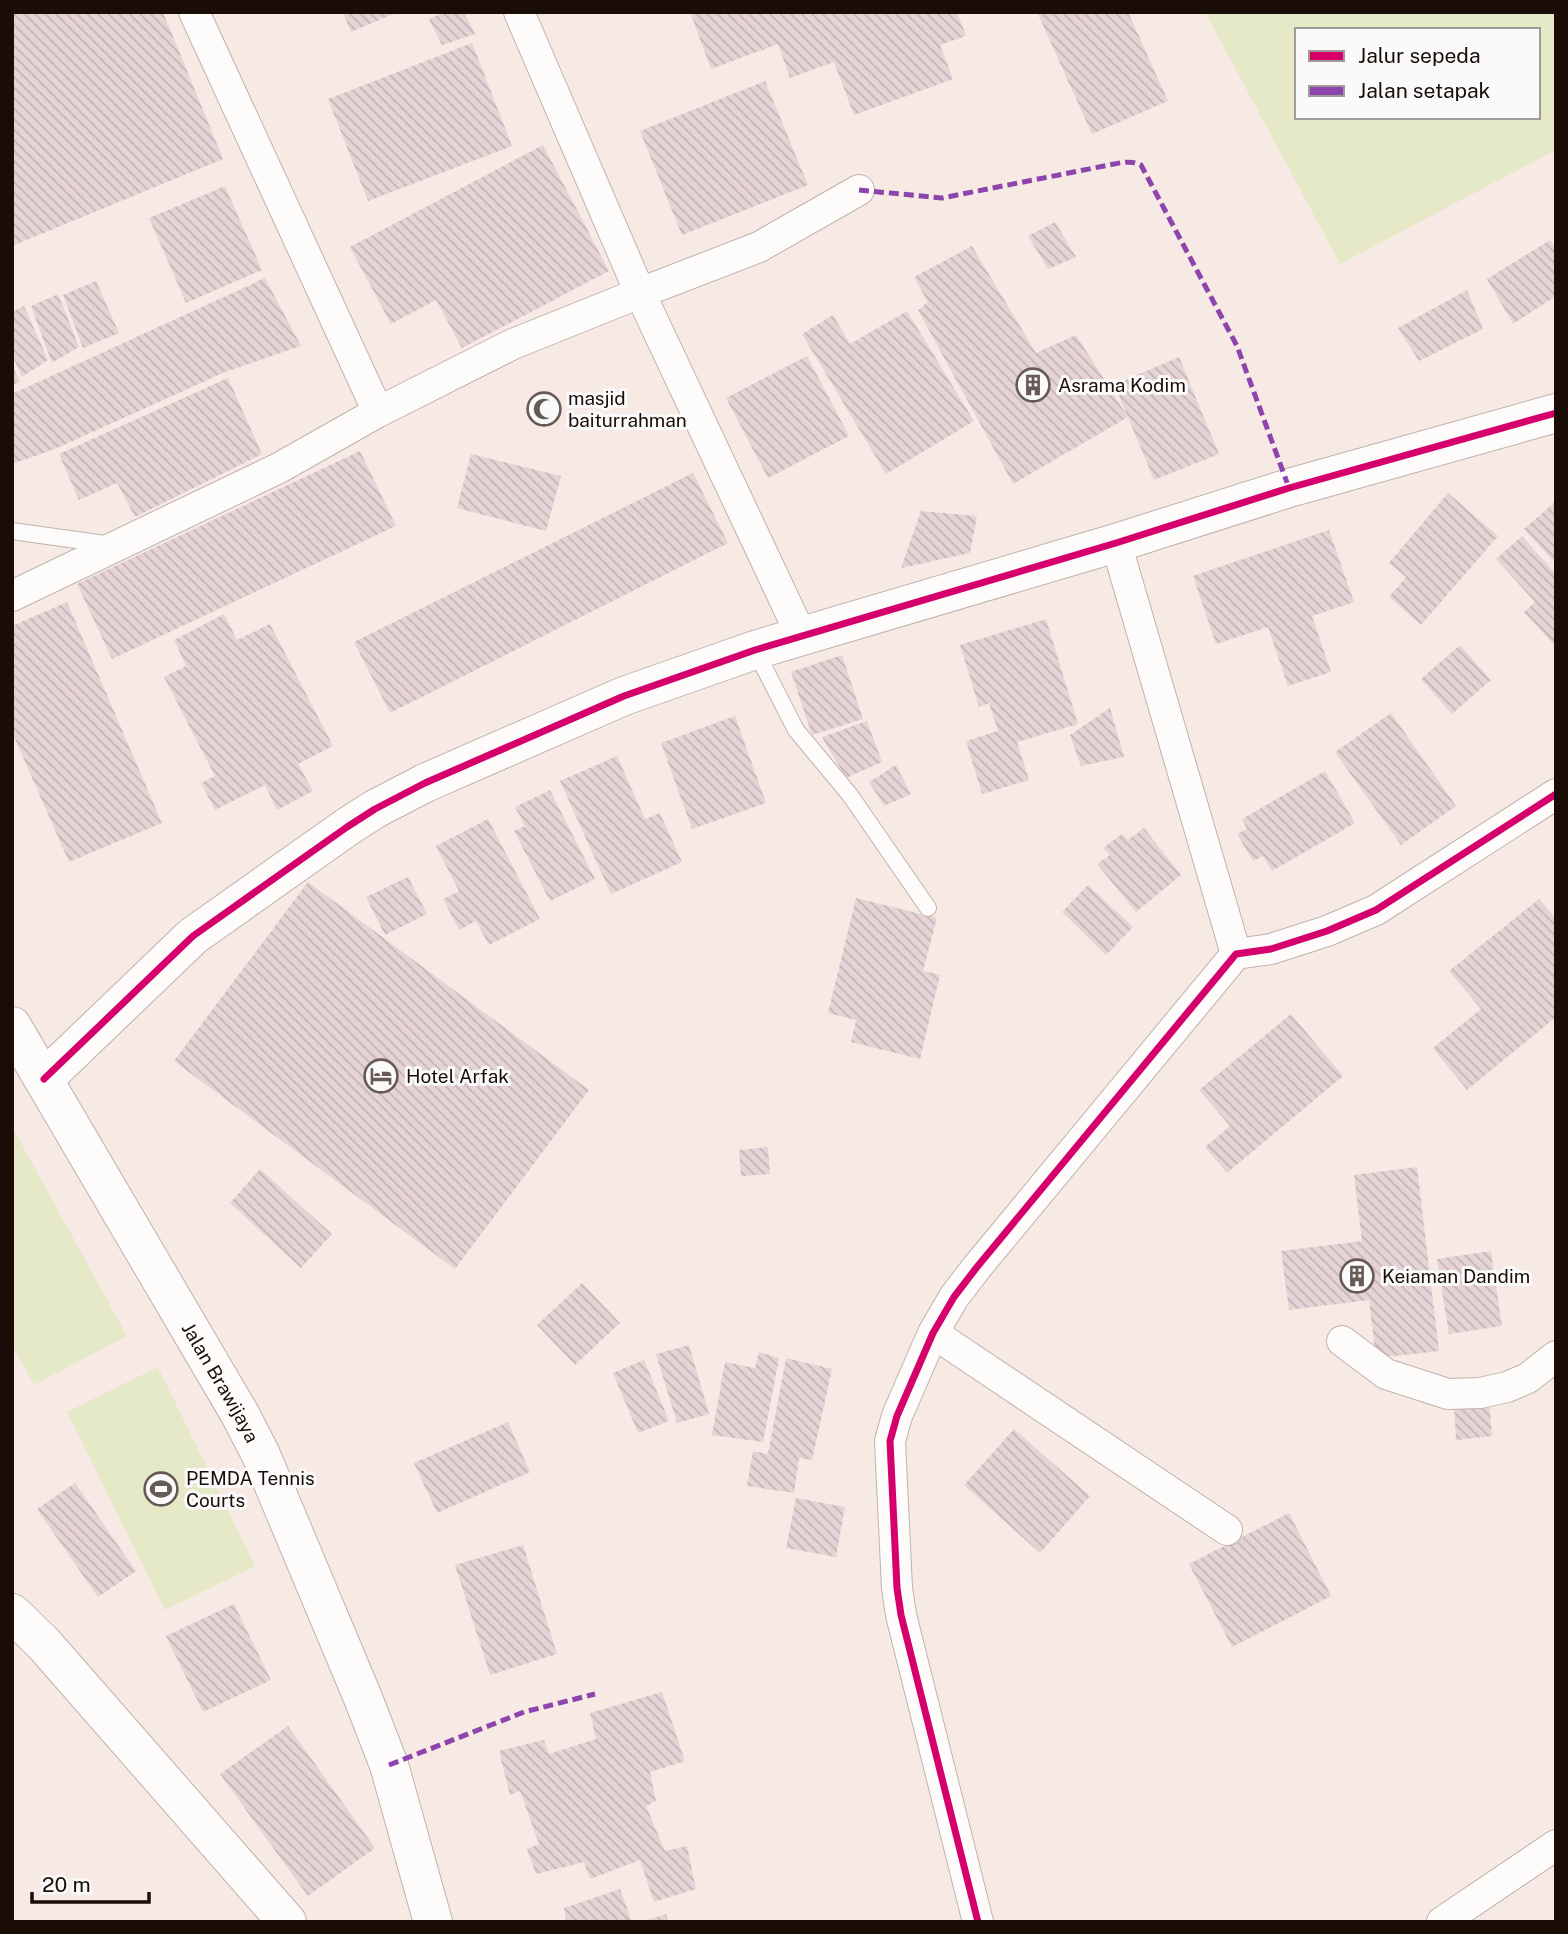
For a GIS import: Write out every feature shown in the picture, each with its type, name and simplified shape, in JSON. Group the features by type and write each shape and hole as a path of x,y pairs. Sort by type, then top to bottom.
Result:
{"street":[{"path":"194,12 377,412"},
{"path":"519,12 640,293 801,635"},
{"path":"12,596 279,468 377,412 513,344 759,247 859,190"},
{"path":"44,1079 193,936 374,809 425,783 624,696 755,650 1116,543 1289,488 1556,413"},
{"path":"1116,543 1236,954"},
{"path":"978,1922 906,1640 897,1588 890,1441 897,1416 933,1333 954,1297 977,1267 1236,954 1282,946 1376,910 1556,794"},
{"name":"Jalan Brawijaya","path":"12,1026 235,1405 261,1455 389,1765 433,1922"},
{"path":"933,1333 1227,1530"},
{"path":"1342,1341 1386,1374 1448,1394 1480,1393 1507,1387 1528,1378 1556,1356"},
{"path":"12,1613 44,1644 287,1922"},
{"path":"1442,1922 1556,1846"}],"lane":[{"path":"12,531 114,545"},
{"path":"755,650 796,730 850,795 928,908"}],"green space":[{"path":"1205,12 1554,12 1556,150 1340,264"},
{"path":"14,1130 127,1336 34,1385 12,1345"},
{"name":"PEMDA Tennis Courts","path":"158,1367 255,1566 165,1610 67,1412"}],"building":[{"path":"12,12 163,12 223,159 12,246"},
{"path":"343,12 398,12 351,32"},
{"path":"446,12 464,12 475,34 442,45 429,19"},
{"path":"690,12 957,12 966,36 940,45 953,79 854,115 834,62 790,78 778,44 711,69"},
{"path":"1037,12 1128,12 1168,101 1092,134"},
{"path":"472,43 512,146 368,201 328,99"},
{"path":"765,81 808,185 682,235 640,131"},
{"path":"543,145 609,271 462,348 436,300 391,324 350,247"},
{"path":"225,186 262,270 186,303 149,218"},
{"path":"1055,222 1076,257 1048,269 1028,236"},
{"path":"1550,240 1556,249 1556,296 1513,324 1487,279"},
{"name":"Asrama Kodim","path":"972,246 1036,353 1076,335 1128,417 1013,484 918,310 928,302 914,277"},
{"path":"265,278 301,346 225,372 55,449 12,464 12,394"},
{"path":"96,281 119,333 83,348 63,295"},
{"path":"1467,290 1483,329 1419,361 1398,328"},
{"path":"58,294 79,347 52,363 31,306"},
{"path":"24,306 48,360 22,377 12,355 12,312"},
{"path":"907,311 974,421 886,474 802,334 833,315 850,344"},
{"path":"807,356 849,436 768,478 726,398"},
{"name":"Asrama Kodim","path":"1179,357 1219,454 1154,480 1114,385"},
{"path":"12,365 20,382 12,385"},
{"path":"228,378 262,454 135,517 117,483 79,500 59,454"},
{"path":"360,451 396,526 112,659 77,584"},
{"path":"471,454 561,476 546,531 457,508"},
{"path":"693,473 728,543 390,713 354,642"},
{"path":"1448,493 1498,536 1421,625 1389,597 1406,577 1389,563"},
{"path":"1556,501 1556,564 1524,529"},
{"path":"921,511 977,516 970,553 901,568"},
{"path":"1329,530 1354,602 1312,616 1331,672 1288,686 1268,627 1216,644 1193,576"},
{"path":"1522,536 1556,574 1556,647 1524,612 1535,602 1496,559"},
{"path":"67,602 162,823 69,862 12,732 12,626"},
{"path":"224,614 237,640 270,624 333,746 298,764 313,791 277,810 265,785 215,810 201,783 215,776 164,677 186,666 174,640"},
{"path":"1046,619 1078,724 1017,742 1029,780 982,794 966,741 998,731 989,703 979,707 960,645"},
{"path":"1460,645 1491,680 1452,714 1421,679"},
{"path":"842,655 863,719 812,735 791,672"},
{"path":"1110,708 1124,757 1081,766 1070,735"},
{"path":"1391,713 1456,806 1401,845 1335,752"},
{"path":"735,716 766,803 692,829 661,743"},
{"path":"867,721 882,762 846,778 822,737"},
{"path":"617,756 645,819 660,813 682,862 611,894 560,781"},
{"path":"896,765 911,794 884,806 869,782"},
{"path":"1325,771 1355,823 1272,871 1263,856 1253,861 1237,834 1247,829 1242,819"},
{"path":"550,790 595,879 550,901 514,831 525,826 515,807"},
{"path":"488,819 540,919 489,945 476,921 459,930 443,899 459,891 436,846"},
{"path":"1144,828 1181,875 1136,912 1097,864 1110,855 1103,848 1122,834 1128,840"},
{"path":"408,877 427,914 385,935 366,897"},
{"name":"Hotel Arfak","path":"308,882 589,1090 455,1269 174,1061"},
{"path":"1088,885 1133,927 1106,955 1062,912"},
{"path":"856,898 937,918 923,971 940,975 920,1059 851,1042 856,1020 828,1013"},
{"path":"1539,899 1556,919 1556,1017 1467,1090 1433,1048 1481,1009 1449,971"},
{"path":"1291,1014 1343,1076 1227,1173 1205,1147 1230,1126 1199,1090"},
{"path":"768,1147 770,1174 741,1176 739,1150"},
{"name":"Keiaman Dandim","path":"1417,1167 1439,1351 1376,1358 1369,1300 1289,1310 1281,1251 1362,1241 1354,1175"},
{"path":"260,1169 332,1234 301,1268 230,1203"},
{"path":"1491,1251 1502,1326 1449,1334 1437,1259"},
{"path":"582,1283 620,1323 575,1365 537,1325"},
{"path":"689,1345 709,1414 677,1423 656,1354"},
{"path":"759,1352 779,1358 763,1442 712,1435 725,1362 755,1368"},
{"path":"786,1358 832,1369 812,1460 799,1458 794,1493 747,1486 753,1451 768,1454"},
{"path":"644,1360 669,1421 638,1433 613,1373"},
{"path":"1489,1402 1492,1436 1456,1440 1454,1404"},
{"path":"508,1422 530,1472 437,1513 414,1463"},
{"path":"1014,1429 1090,1496 1040,1553 964,1485"},
{"path":"75,1483 136,1571 98,1597 37,1509"},
{"path":"796,1498 845,1507 836,1557 786,1548"},
{"path":"1289,1513 1331,1596 1232,1647 1189,1564"},
{"path":"523,1545 557,1654 490,1675 455,1565"},
{"path":"234,1604 271,1680 203,1712 166,1636"},
{"path":"662,1692 685,1761 650,1772 656,1801 646,1806 665,1851 687,1846 696,1889 654,1902 640,1860 590,1879 584,1862 536,1874 527,1849 539,1844 520,1791 510,1795 499,1751 544,1740 549,1754 596,1739 590,1713"},
{"path":"288,1726 375,1848 308,1896 220,1774"},
{"path":"620,1889 632,1922 566,1922 564,1908"},
{"path":"666,1914 669,1922 645,1922 645,1921"}],"marked path":[{"path":"859,190 942,198 1118,163 1132,162 1141,165 1237,346 1289,488"},
{"path":"389,1765 524,1712 595,1694"}],"cycle path":[{"path":"44,1079 193,936 347,827 425,783 624,696 755,650 1116,543 1289,488 1556,413"},
{"path":"978,1922 901,1615 897,1588 890,1441 897,1416 933,1333 954,1297 977,1267 1236,954 1271,949 1327,931 1376,910 1556,794"}],"place":[{"name":"Asrama Kodim","path":"1033,385"},
{"name":"masjid baiturrahman","path":"544,409"},
{"name":"Hotel Arfak","path":"381,1076"},
{"name":"Keiaman Dandim","path":"1357,1276"},
{"name":"PEMDA Tennis Courts","path":"161,1489"}]}
